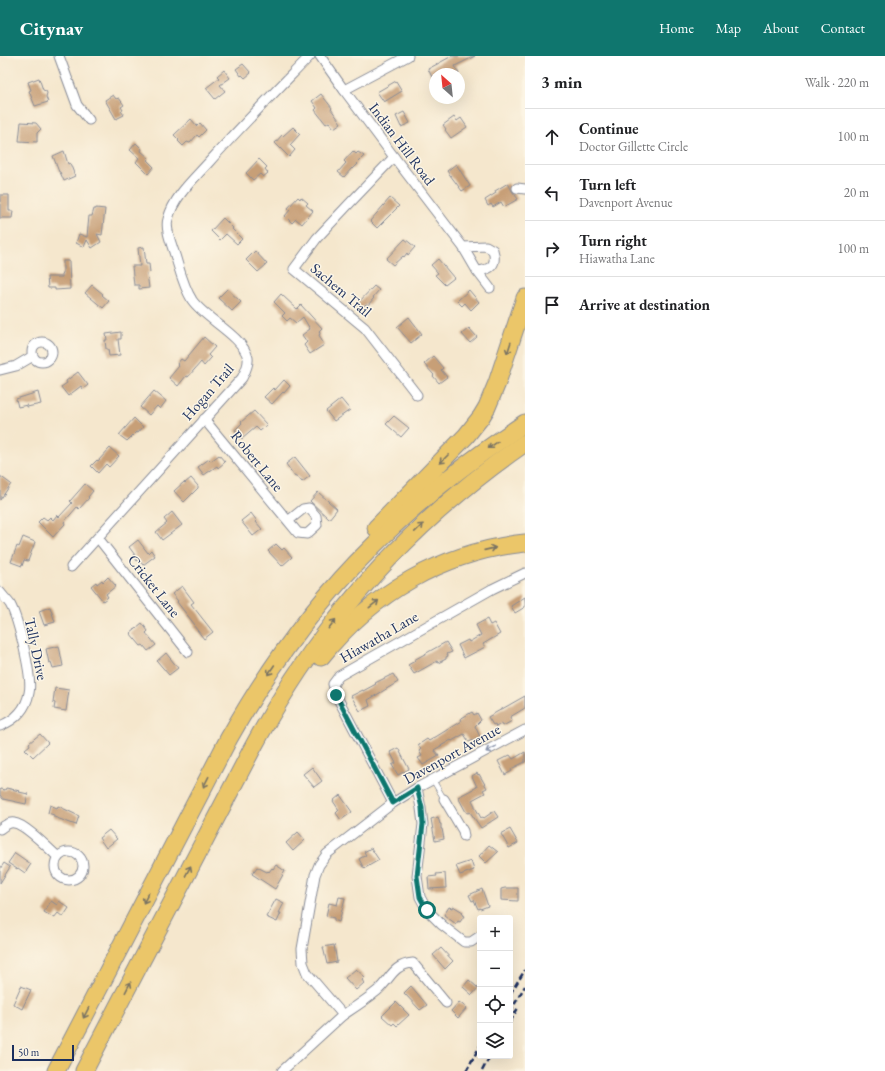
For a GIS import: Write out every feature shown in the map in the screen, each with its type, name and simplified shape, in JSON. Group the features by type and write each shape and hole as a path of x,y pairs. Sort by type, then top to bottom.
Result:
{"highway":[{"path":"56,1071 232,732 259,687 293,638 322,592 346,560 466,436 481,418 497,383 525,298"},
{"path":"293,638 331,591 393,526 485,450 525,423"},
{"path":"84,1071 251,751 280,700 309,656 330,627 368,581 409,538 481,475 525,443"},
{"path":"251,751 284,709 313,667 329,647 357,618 378,601 408,581 451,560 486,550 525,543"}],"street":[{"path":"59,56 77,105 89,120"},
{"name":"Hogan Trail","path":"71,567 242,378 247,368 248,359 244,348 192,300 169,238 167,221 172,208 182,192 225,144 310,56"},
{"name":"Indian Hill Road","path":"320,56 394,157 463,247 477,271 490,288"},
{"path":"344,90 408,56"},
{"name":"Sachem Trail","path":"394,157 317,238 294,269 365,328 417,395"},
{"path":"463,247 486,246 493,250 495,258 492,267 486,270 477,271"},
{"path":"0,370 16,366 33,356"},
{"name":"Robert Lane","path":"204,419 288,521"},
{"name":"Cricket Lane","path":"98,538 188,652"},
{"name":"Hiawatha Lane","path":"393,803 336,695 334,684 339,676 525,573"},
{"name":"Tally Drive","path":"0,592 10,603 17,620 29,674 30,692 25,707 16,717 0,726"},
{"name":"Davenport Avenue","path":"393,803 417,788 525,730"},
{"path":"417,788 422,808 423,824 417,876 420,897 427,910 442,925 464,942 471,942 477,938"},
{"path":"444,799 463,831 464,836"},
{"path":"343,1015 307,973 302,963 302,949 315,875 319,865 327,854 393,803"},
{"path":"0,829 13,822 21,825 58,857"},
{"path":"282,1071 343,1015 379,990 391,973 405,964 413,963 446,1003"}],"lane":[{"path":"432,780 444,799"}],"building":[{"path":"452,56 475,56 455,66 456,68 430,68"},
{"path":"243,64 251,73 245,78 242,75 241,76 236,69"},
{"path":"224,70 230,78 220,85 225,91 215,99 206,88 219,78 217,76"},
{"path":"39,78 43,90 47,93 46,97 48,102 35,106 29,91 31,90 28,82"},
{"path":"396,81 402,91 384,102 377,92"},
{"path":"321,94 341,123 334,128 329,122 326,124 315,110 317,108 312,101"},
{"path":"113,95 116,99 119,98 124,105 121,107 123,110 121,111 124,115 116,119 105,100"},
{"path":"404,112 410,123 401,127 396,116"},
{"path":"454,117 457,121 461,118 467,127 451,138 443,125"},
{"path":"191,119 197,126 200,123 206,130 199,137 197,135 190,143 187,142 183,146 174,135"},
{"path":"21,122 36,123 41,129 37,133 37,142 19,141"},
{"path":"293,127 300,134 290,145 295,150 289,157 275,143 282,135 283,136"},
{"path":"136,143 142,149 141,151 149,158 147,160 154,167 148,174 136,162 139,158 130,150"},
{"path":"64,151 68,164 70,163 75,176 64,181 53,156"},
{"path":"353,151 356,154 358,152 364,156 344,177 338,172 346,163 344,161"},
{"path":"259,159 267,167 265,169 268,173 263,177 260,174 253,180 246,173"},
{"path":"456,164 470,186 462,191 447,171"},
{"path":"508,183 518,199 504,207 501,202 493,207 491,204 488,206 485,200 496,193 495,191"},
{"path":"0,195 9,195 9,211 13,211 12,218 0,218"},
{"path":"298,197 300,199 301,197 308,203 306,205 313,211 302,224 296,219 292,223 285,216 290,210 288,208"},
{"path":"390,198 399,206 377,228 370,221"},
{"path":"94,209 105,209 102,235 97,234 101,242 92,248 87,240 84,247 76,243 79,234 87,237 89,216 92,216"},
{"path":"223,218 242,239 237,244 226,234 220,240 211,231"},
{"path":"405,239 415,247 408,255 407,253 393,265 386,259"},
{"path":"144,247 146,264 149,264 150,272 147,273 149,288 139,289 139,285 134,285 132,266 140,266 138,248"},
{"path":"255,251 267,264 258,272 246,260"},
{"path":"438,259 454,278 445,285 435,275 438,273 431,265"},
{"path":"63,261 69,261 70,289 55,290 55,288 48,288 47,277 62,277"},
{"path":"92,285 109,301 103,308 85,293"},
{"path":"374,286 379,290 368,305 366,304 361,309 356,305"},
{"path":"227,289 241,302 232,311 218,298"},
{"path":"469,290 479,302 471,310 465,303 462,306 457,301"},
{"path":"281,294 297,309 301,305 322,328 319,331 319,335 324,345 310,354 304,345 307,342 302,335 310,329 303,317 296,323 290,318 287,321 282,316 285,313 274,302"},
{"path":"409,317 422,334 411,343 397,327"},
{"path":"469,328 477,337 470,343 462,334"},
{"path":"121,332 121,339 118,339 120,355 109,356 108,349 106,349 106,334"},
{"path":"204,337 215,347 208,355 211,358 204,366 201,362 178,386 169,378 179,366 177,364 181,359 184,361"},
{"path":"433,356 443,368 441,370 447,377 439,383 424,364"},
{"path":"78,372 88,385 83,389 81,386 68,396 61,387"},
{"path":"284,380 290,386 272,404 264,397 273,388 275,390"},
{"path":"154,391 166,401 160,409 157,406 149,415 140,407"},
{"path":"38,392 41,404 18,407 16,399"},
{"path":"341,399 350,410 334,421 326,411"},
{"path":"254,411 267,425 260,431 256,427 242,439 235,430 242,423 241,422"},
{"path":"394,416 409,428 401,437 386,424"},
{"path":"134,418 143,427 138,433 136,432 127,441 119,435"},
{"path":"110,448 119,456 109,467 106,464 98,473 91,466"},
{"path":"219,455 225,462 218,468 217,466 204,475 198,467 209,459 211,461"},
{"path":"295,457 310,476 302,482 297,476 295,477 286,464"},
{"path":"0,476 11,484 0,500"},
{"path":"191,478 198,488 184,502 174,491"},
{"path":"85,484 93,491 88,497 89,498 79,509 77,507 64,522 65,524 53,537 38,522 43,517 47,520 50,517 53,520 57,515 59,517 72,503 70,501"},
{"path":"318,492 337,509 329,519 310,501"},
{"path":"172,512 182,525 162,540 156,532 167,523 164,519"},
{"path":"251,513 262,529 253,536 241,521"},
{"path":"23,537 35,542 28,561 24,560 22,566 11,562 17,546 19,547"},
{"path":"138,540 148,553 151,550 155,556 143,565 139,560 137,561 134,556 135,555 129,547"},
{"path":"276,544 282,550 284,548 292,557 282,566 268,551"},
{"path":"108,577 116,586 106,594 108,597 103,601 91,586 102,580 103,582"},
{"path":"182,586 194,602 191,604 213,632 204,639 172,594"},
{"path":"525,597 525,607 515,613 511,606"},
{"path":"50,607 55,622 44,625 39,611"},
{"path":"487,619 490,625 494,623 500,634 483,644 485,647 464,658 458,645 468,640 469,642 481,635 476,625"},
{"path":"142,623 148,631 146,633 156,645 148,651 143,645 141,646 130,633"},
{"path":"446,642 452,652 447,654 448,656 446,659 438,663 437,661 414,674 408,665"},
{"path":"59,646 63,666 53,668 51,662 49,663 46,649"},
{"path":"166,653 178,668 169,675 157,661"},
{"path":"393,674 398,682 368,700 370,706 360,711 351,696"},
{"path":"55,688 69,690 66,711 54,709 55,703 53,702"},
{"path":"525,696 525,708 510,717 512,721 503,726 502,723 496,727 495,724 493,725 488,717"},
{"path":"472,712 474,715 477,713 481,720 475,726 480,737 469,742 464,734 452,741 451,740 434,750 439,756 423,765 418,758 422,756 419,751 421,749 418,745 427,739 429,741 461,721 460,719"},
{"path":"40,734 48,743 33,757 25,749 30,745 29,743"},
{"path":"398,748 409,769 398,775 392,765 396,763 390,752"},
{"path":"525,752 525,762 511,769 512,771 505,775 498,761 510,755 513,759"},
{"path":"312,767 322,781 314,787 303,774"},
{"path":"477,773 487,788 483,790 485,793 472,800 475,807 481,818 484,818 494,811 498,817 481,828 470,812 466,812 458,797 477,787 472,776"},
{"path":"6,788 28,794 26,804 3,799 0,795 0,789 5,790"},
{"path":"340,795 352,812 341,820 336,813 339,810 333,801"},
{"path":"50,805 57,808 58,806 79,816 76,825 54,817 54,815 48,813"},
{"path":"438,817 444,839 435,841 431,819"},
{"path":"510,829 518,843 509,848 501,834"},
{"path":"109,830 117,839 106,848 99,838"},
{"path":"298,832 305,840 293,851 286,843"},
{"path":"489,845 498,852 486,863 479,856"},
{"path":"371,848 379,860 365,868 359,859 366,855 364,852"},
{"path":"15,853 31,864 25,873 8,863"},
{"path":"471,861 474,870 460,875 456,866"},
{"path":"4,863 10,867 0,883 0,869"},
{"path":"276,865 285,871 275,889 252,874 257,867 269,872"},
{"path":"445,873 446,888 429,889 428,877"},
{"path":"518,888 518,901 501,900 501,889"},
{"path":"482,889 488,906 478,909 474,900 472,901 469,895"},
{"path":"339,897 345,898 339,922 334,920 334,918 326,916 329,903 337,905"},
{"path":"276,899 284,903 279,913 281,913 277,922 266,917"},
{"path":"51,901 57,905 59,901 69,908 63,917 58,913 54,918 44,912"},
{"path":"453,906 463,912 462,915 464,916 460,922 458,921 456,924 444,915 449,907 452,908"},
{"path":"334,945 337,962 327,964 323,947"},
{"path":"441,948 453,961 445,969 433,955"},
{"path":"356,969 365,977 362,980 364,983 356,990 345,978"},
{"path":"469,980 477,987 477,989 472,995 463,987"},
{"path":"21,986 31,990 22,1009 13,1004"},
{"path":"411,986 427,1005 420,1010 404,993"},
{"path":"396,1002 409,1015 397,1026 394,1023 392,1025 382,1016"},
{"path":"459,1002 467,1008 458,1018 451,1011"}],"railway":[{"path":"513,989 525,970"},
{"path":"513,1007 525,986"},
{"path":"513,1017 518,1008"},
{"path":"466,1071 477,1051"},
{"path":"482,1071 488,1059"}],"route":[{"path":"336,695 393,803 417,788 422,808 423,824 417,876 420,897 427,910"}]}
